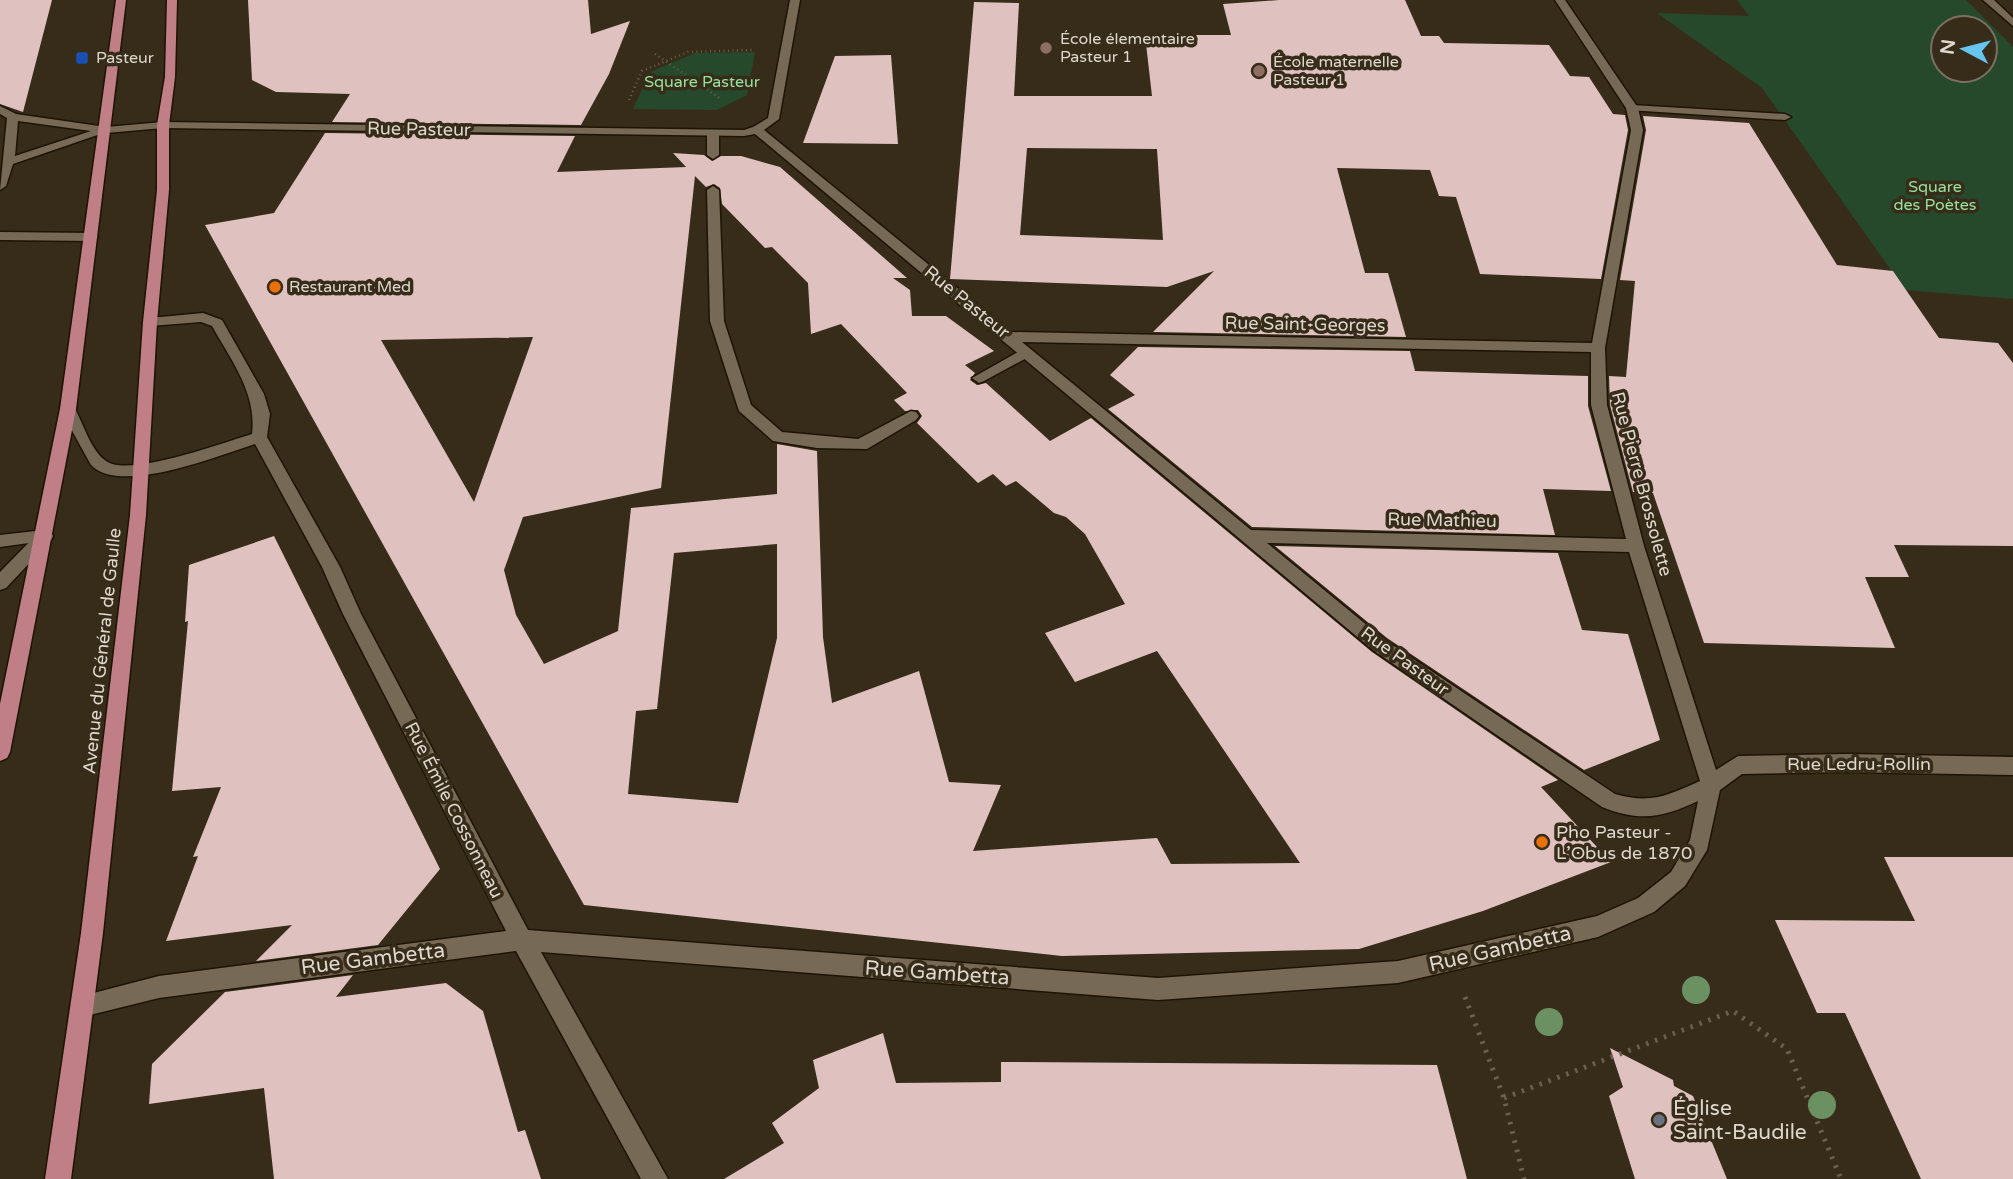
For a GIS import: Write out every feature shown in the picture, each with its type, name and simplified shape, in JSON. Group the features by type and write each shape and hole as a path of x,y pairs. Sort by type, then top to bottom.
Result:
{"main road":[{"path":"0,752 45,536 68,409 121,0"},
{"name":"Avenue du Général de Gaulle","path":"58,1179 95,906 141,470 150,322 163,190 163,125 170,77 172,0"}],"street":[{"path":"757,130 773,119 794,0"},
{"path":"1560,0 1633,108 1785,117"},
{"path":"1988,0 2013,23"},
{"name":"Rue Pierre Brossolette","path":"1633,108 1637,130 1598,348 1599,405 1636,546 1711,785"},
{"path":"0,109 13,117 106,130"},
{"path":"0,186 8,162 13,117"},
{"name":"Rue Pasteur","path":"106,130 163,125 713,134 757,130 1379,645 1609,801 1636,809 1670,804 1711,785"},
{"path":"8,162 106,130"},
{"path":"713,134 713,155"},
{"path":"713,190 717,321 744,407 778,437 817,443 861,444 911,416"},
{"path":"0,236 92,237"},
{"name":"Rue Émile Cossonneau","path":"150,322 203,317 217,323 257,394 262,414 259,437 331,567 352,614 522,940 655,1179"},
{"name":"Rue Saint-Georges","path":"1010,337 1598,348"},
{"path":"979,378 1027,352"},
{"path":"68,409 99,464 114,472 141,470 259,437"},
{"path":"0,541 45,536"},
{"path":"0,583 45,536"},
{"name":"Rue Mathieu","path":"1248,536 1636,546"},
{"name":"Rue Ledru-Rollin","path":"1711,785 1738,765 1751,764 2013,766"},
{"name":"Rue Gambetta","path":"82,1006 159,986 522,940 1158,989 1398,972 1451,962 1598,926 1646,905 1678,879 1700,843 1711,785"}],"path":[{"path":"613,132 642,71 688,52 787,48"},
{"path":"655,54 729,104 757,130"},
{"path":"1451,962 1504,1098 1524,1179"},
{"path":"1504,1098 1733,1011 1787,1049 1841,1179"}],"green space":[{"name":"Square des Poètes","path":"1737,0 1966,0 1980,14 1929,14 1929,84 1999,84 1999,33 2013,47 2013,299 1905,290 1762,88 1657,13 1749,16"},
{"name":"Square Pasteur","path":"755,52 747,95 717,110 633,109 650,72 695,53"}],"building":[{"path":"0,0 52,0 23,112 0,104"},
{"path":"248,0 588,0 591,34 630,21 609,74 581,125 332,122 350,94 276,92 252,80"},
{"path":"1279,0 1405,0 1421,36 1439,36 1444,43 1549,45 1570,76 1589,77 1613,114 1625,115 1628,130 1601,279 1480,274 1456,197 1439,196 1430,170 1337,168 1365,273 1388,273 1406,337 1153,332 1214,271 1167,287 950,279 974,2 1019,3 1014,96 1152,96 1145,35 1231,35 1223,4","holes":["1027,148 1157,149 1163,240 1020,235"]},
{"path":"891,55 898,144 803,143 835,56"},
{"path":"1643,116 1749,123 1837,265 1893,271 1939,338 1998,343 2013,363 2013,546 1894,545 1909,577 1865,577 1895,648 1704,643 1653,493 1633,492 1610,405 1609,376 1626,377 1635,281 1620,280 1646,130"},
{"path":"325,133 575,136 557,172 686,167 673,153 704,155 712,161 721,156 741,156 780,167 907,278 893,278 910,290 912,316 946,316 994,351 965,365 975,373 970,380 977,385 986,383 1050,441 1091,418 1372,652 1558,780 1541,787 1611,862 1483,911 1359,949 1062,956 584,905 205,225 274,213","holes":["695,176 706,187 714,184 720,188 722,204 765,248 772,247 808,283 811,334 841,324 907,393 894,400 905,411 918,410 922,416 917,423 978,483 993,474 1006,486 1016,481 1054,513 1066,517 1085,534 1125,604 1045,633 1075,682 1157,651 1300,863 1171,864 1157,838 973,851 1001,785 949,782 919,671 832,703 823,637 817,451 777,444 777,494 631,508 618,631 544,664 516,615 504,570 523,517 661,488","533,337 474,502 381,340","777,544 777,638 738,803 628,794 636,711 657,709 674,553"]},
{"path":"1138,347 1410,351 1415,371 1588,376 1588,406 1611,491 1543,489 1555,535 1252,527 1108,409 1135,395 1110,375"},
{"path":"274,536 440,869 378,945 256,961 292,925 166,941 198,856 193,857 221,787 172,791 188,621 185,622 189,565"},
{"path":"1275,546 1558,553 1582,630 1628,634 1660,740 1584,770 1387,638"},
{"path":"1884,857 2013,857 2013,1179 1921,1179 1845,1013 1817,1013 1775,920 1915,921"},
{"path":"353,975 336,997 446,983 483,1011 518,1132 525,1130 541,1179 274,1179 264,1088 149,1104 152,1064 225,992"},
{"path":"883,1033 896,1083 1001,1082 1001,1062 1437,1065 1467,1179 724,1179 784,1143 772,1123 819,1088 813,1060"},
{"name":"Église Saint-Baudile","path":"1610,1048 1673,1080 1674,1086 1693,1096 1727,1179 1635,1179 1609,1096 1623,1087"}],"place":[{"name":"École élementaire Pasteur 1","path":"1046,48"},
{"name":"Pasteur","path":"82,58"},
{"name":"École maternelle Pasteur 1","path":"1259,71"},
{"name":"Restaurant Med","path":"275,287"},
{"name":"Pho Pasteur - L’Obus de 1870","path":"1542,842"},
{"name":"Église Saint-Baudile","path":"1659,1120"}]}
